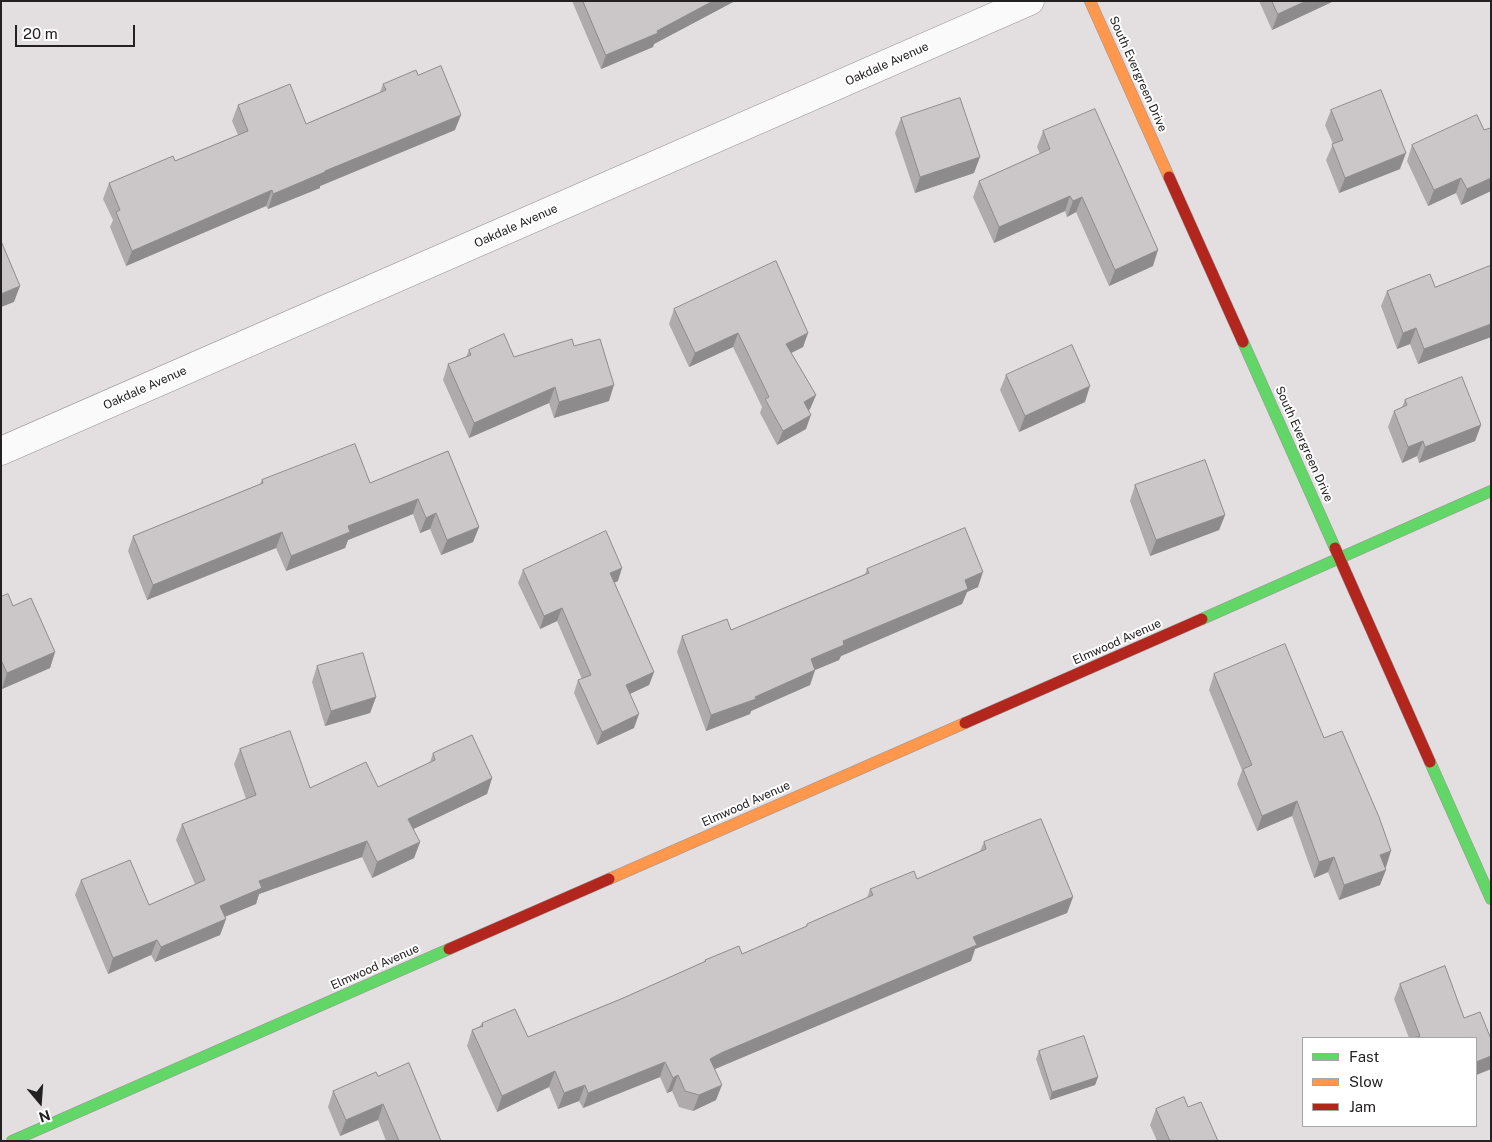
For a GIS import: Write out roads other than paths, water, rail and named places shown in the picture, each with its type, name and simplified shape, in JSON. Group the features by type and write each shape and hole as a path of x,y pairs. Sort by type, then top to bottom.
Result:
{"street":[{"name":"Oakdale Avenue","path":"1,451 1030,1"},
{"name":"South Evergreen Drive","path":"1090,1 1491,898"},
{"name":"Elmwood Avenue","path":"12,1141 1339,560 1491,490"}]}
